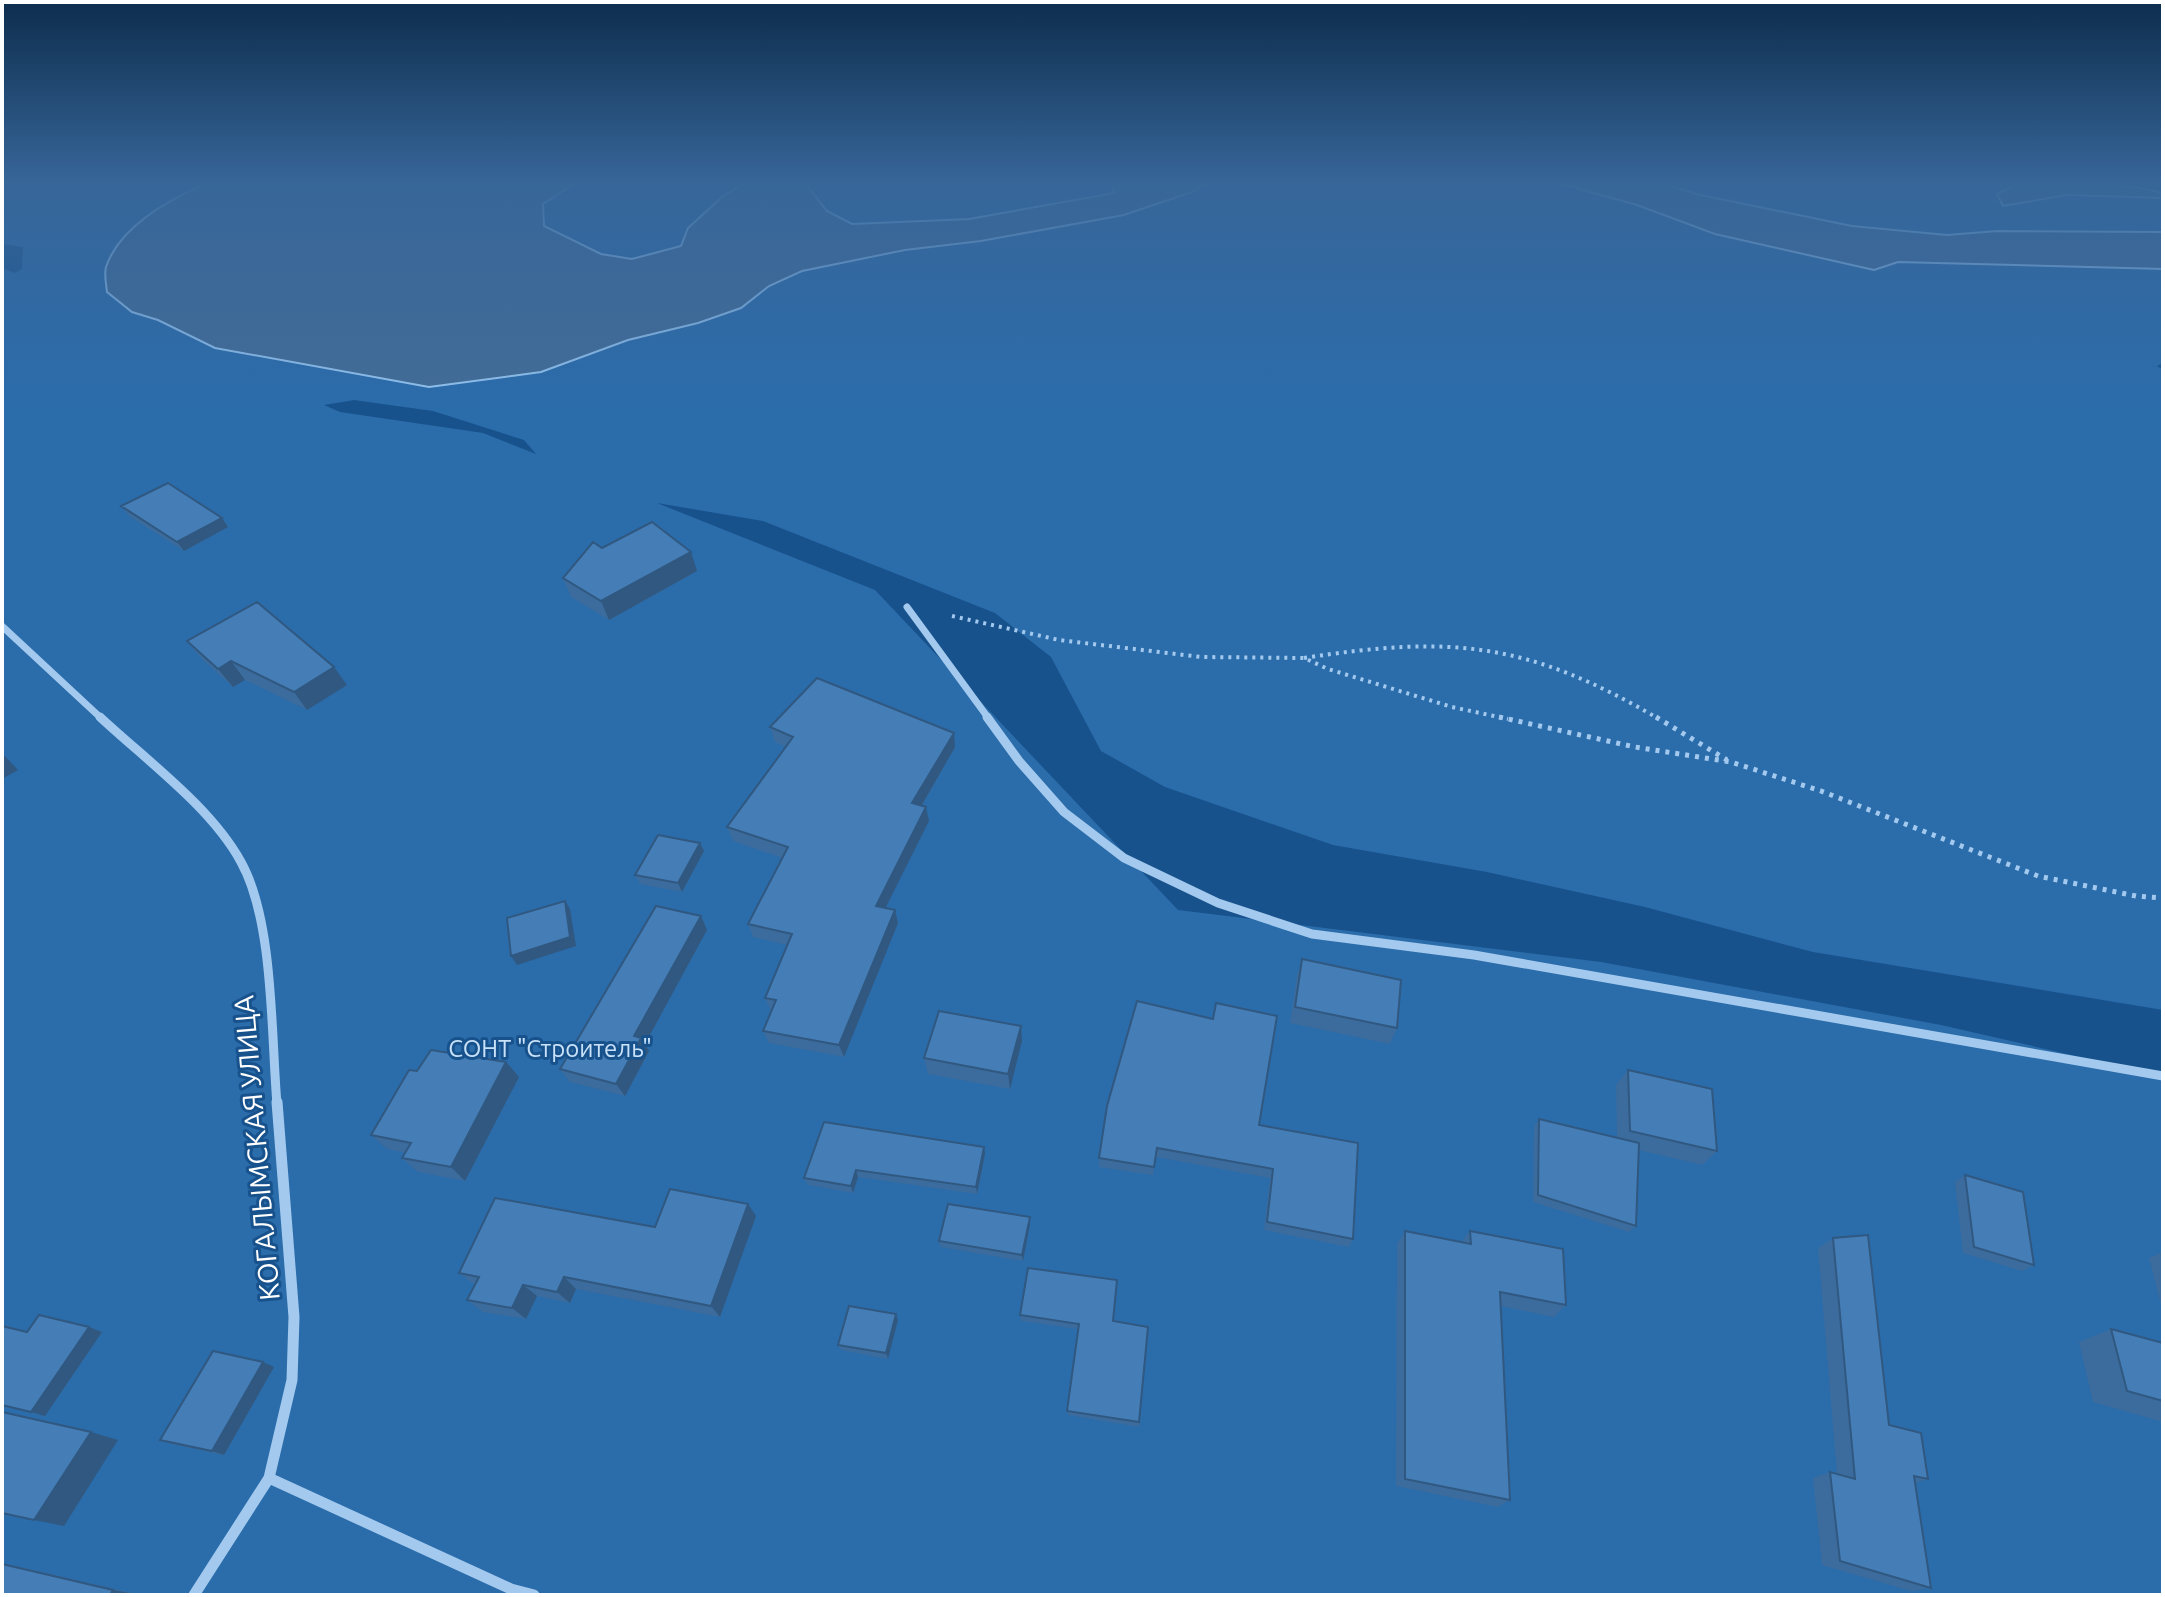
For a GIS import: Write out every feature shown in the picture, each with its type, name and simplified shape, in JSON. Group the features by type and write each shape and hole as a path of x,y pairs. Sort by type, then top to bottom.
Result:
{"street":[{"path":"907,607 1019,761 1064,812 1124,858 1218,903 1312,934 1489,957 2163,1076"},
{"name":"КОГАЛЫМСКАЯ УЛИЦА","path":"2,626 204,814 233,845 251,877 262,918 294,1317 292,1380 269,1478 194,1595"},
{"path":"269,1478 511,1589 534,1595"}],"path":[{"path":"907,607 1059,640 1201,657 1304,658 1364,648 1475,647 1533,659 1593,682 1731,762"},
{"path":"1304,658 1328,669 1452,707 1635,747 1731,762 1821,791 2038,876 2136,896 2163,898"}],"green space":[{"name":"СОНТ \"Строитель\"","path":"22,259 123,259 132,312 158,320 215,348 429,387 541,372 628,340 698,323 741,308 769,286 801,271 863,259 1823,259 1873,270 1898,262 2163,269 2163,363 2157,366 2163,370 2163,1010 1813,952 1645,907 1487,872 1333,845 1165,787 1101,751 1051,657 995,613 763,521 657,503 875,590 1178,910 1601,962 1941,1025 2163,1076 2163,1595 2,1595 2,268 15,273 22,269","holes":["354,400 433,411 524,440 536,454 483,433 340,412 324,405"]}],"shaded area":[{"path":"110,259 863,259 802,271 769,286 741,308 698,323 628,340 541,372 429,387 215,348 158,320 132,312 107,292 106,267"},
{"path":"1823,259 2163,259 2163,269 1898,262 1874,270"}],"building":[{"path":"168,483 222,518 177,542 121,506"},
{"path":"652,522 691,552 601,601 563,578 593,542 602,548"},
{"path":"257,602 334,667 294,692 231,661 218,669 187,641"},
{"path":"817,678 954,733 912,803 926,807 876,906 895,910 839,1045 763,1031 776,1000 765,998 792,934 748,924 788,847 727,827 793,737 770,727"},
{"path":"658,835 700,843 678,883 635,875"},
{"path":"565,901 570,937 511,956 507,918"},
{"path":"656,906 701,916 634,1036 641,1038 616,1084 560,1069"},
{"path":"1302,959 1401,980 1397,1028 1295,1007"},
{"path":"1137,1001 1213,1019 1216,1003 1277,1016 1259,1125 1358,1143 1353,1239 1267,1222 1273,1169 1157,1148 1154,1167 1099,1158 1107,1106"},
{"path":"939,1011 1021,1026 1008,1074 924,1058"},
{"path":"431,1050 506,1062 451,1167 402,1158 411,1143 371,1135 409,1070 417,1071"},
{"path":"1628,1070 1712,1089 1717,1151 1630,1131"},
{"path":"1539,1119 1639,1143 1636,1226 1538,1195"},
{"path":"824,1122 984,1147 976,1187 856,1170 851,1186 804,1178"},
{"path":"1965,1175 2023,1192 2034,1265 1974,1247"},
{"path":"670,1189 748,1204 711,1306 564,1277 557,1292 523,1285 512,1308 467,1300 479,1277 459,1273 495,1198 655,1227"},
{"path":"948,1204 1030,1217 1022,1255 939,1241"},
{"path":"1405,1231 1471,1244 1470,1231 1563,1249 1566,1305 1500,1292 1510,1500 1405,1479"},
{"path":"1868,1235 1889,1425 1921,1433 1928,1479 1914,1476 1931,1588 1840,1561 1830,1472 1855,1479 1833,1238"},
{"path":"1028,1268 1117,1280 1113,1321 1148,1327 1139,1422 1067,1411 1079,1324 1020,1315"},
{"path":"849,1306 896,1314 886,1353 838,1345"},
{"path":"39,1315 89,1327 31,1412 2,1405 2,1326 27,1332"},
{"path":"2111,1329 2163,1343 2163,1401 2127,1391"},
{"path":"213,1351 263,1362 212,1451 160,1440"},
{"path":"2,1412 91,1432 34,1520 2,1513"},
{"path":"2,1564 113,1590 110,1595 2,1595"}]}
